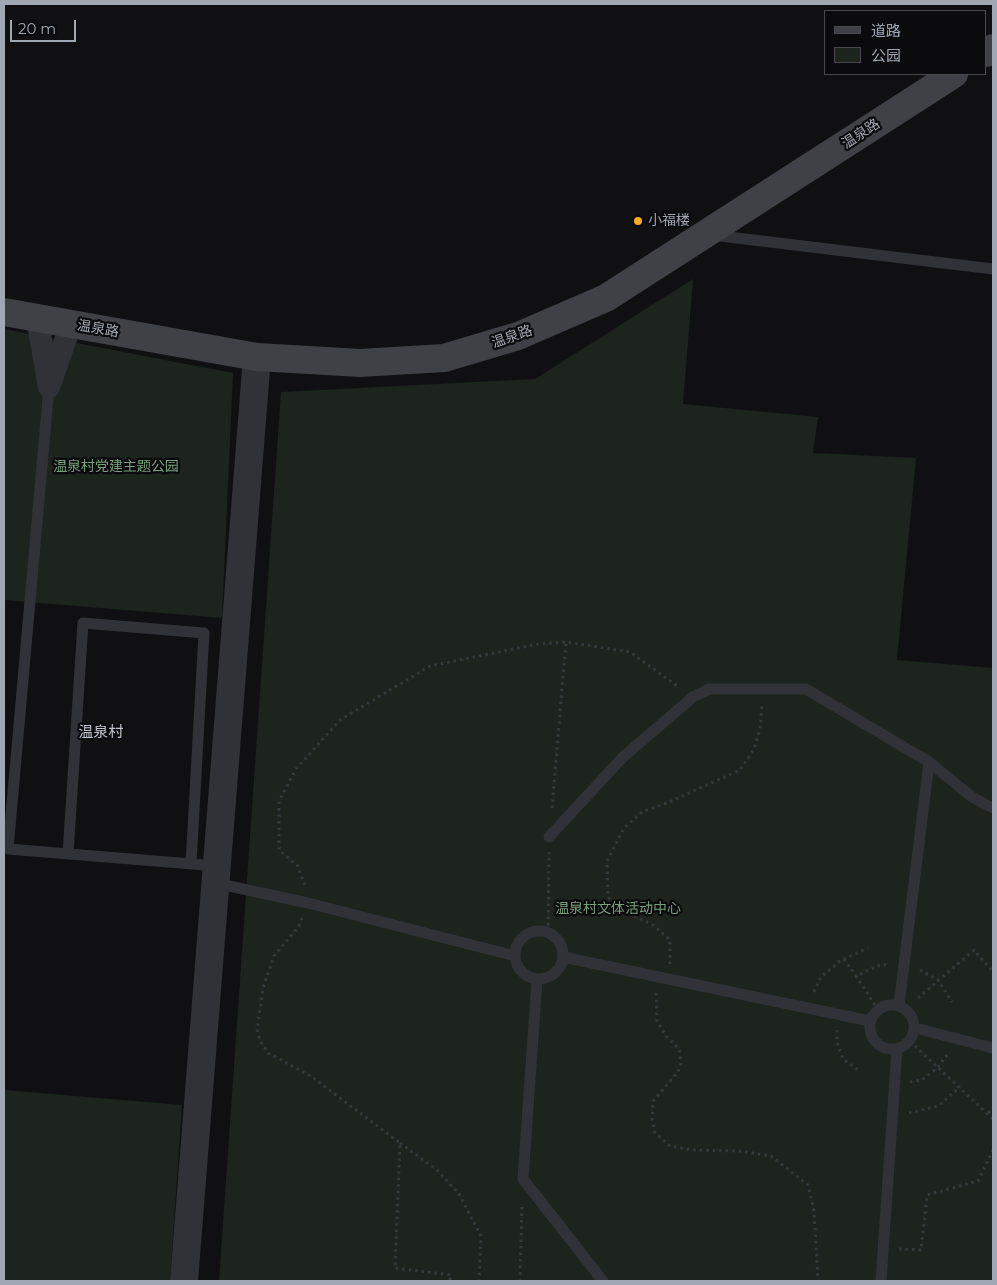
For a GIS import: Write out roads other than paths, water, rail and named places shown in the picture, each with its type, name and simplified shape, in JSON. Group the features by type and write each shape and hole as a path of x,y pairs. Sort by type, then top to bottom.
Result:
{"main road":[{"name":"温泉路","path":"4,312 257,357 360,363 444,358 518,336 606,298 952,75"}],"street":[{"path":"37,318 49,387"},
{"path":"49,387 71,324"},
{"path":"184,1281 208,871 257,357"}],"lane":[{"path":"705,234 993,269"},
{"path":"49,387 8,849 68,854 208,871 308,902 515,956"},
{"path":"68,854 84,622 204,633 208,871"},
{"path":"549,838 623,757 693,697 709,690 806,689 929,762 972,796 993,808"},
{"path":"903,1007 929,762"},
{"path":"532,932 548,932 561,942 564,950 561,967 556,973 549,978 537,980 526,976 520,970 515,956 516,948 525,935 532,932"},
{"path":"563,958 870,1022"},
{"path":"537,980 523,1179 603,1281"},
{"path":"892,1004 903,1007 911,1014 915,1028 913,1036 909,1042 897,1049 882,1047 872,1036 870,1022 873,1014 892,1004"},
{"path":"915,1028 993,1048"},
{"path":"881,1281 897,1049"}],"place":[{"name":"小福楼","path":"638,221"}],"district":[{"name":"温泉村","path":"101,733"}],"park label":[{"name":"温泉村党建主题公园","path":"116,467"},
{"name":"温泉村文体活动中心","path":"618,909"}]}
